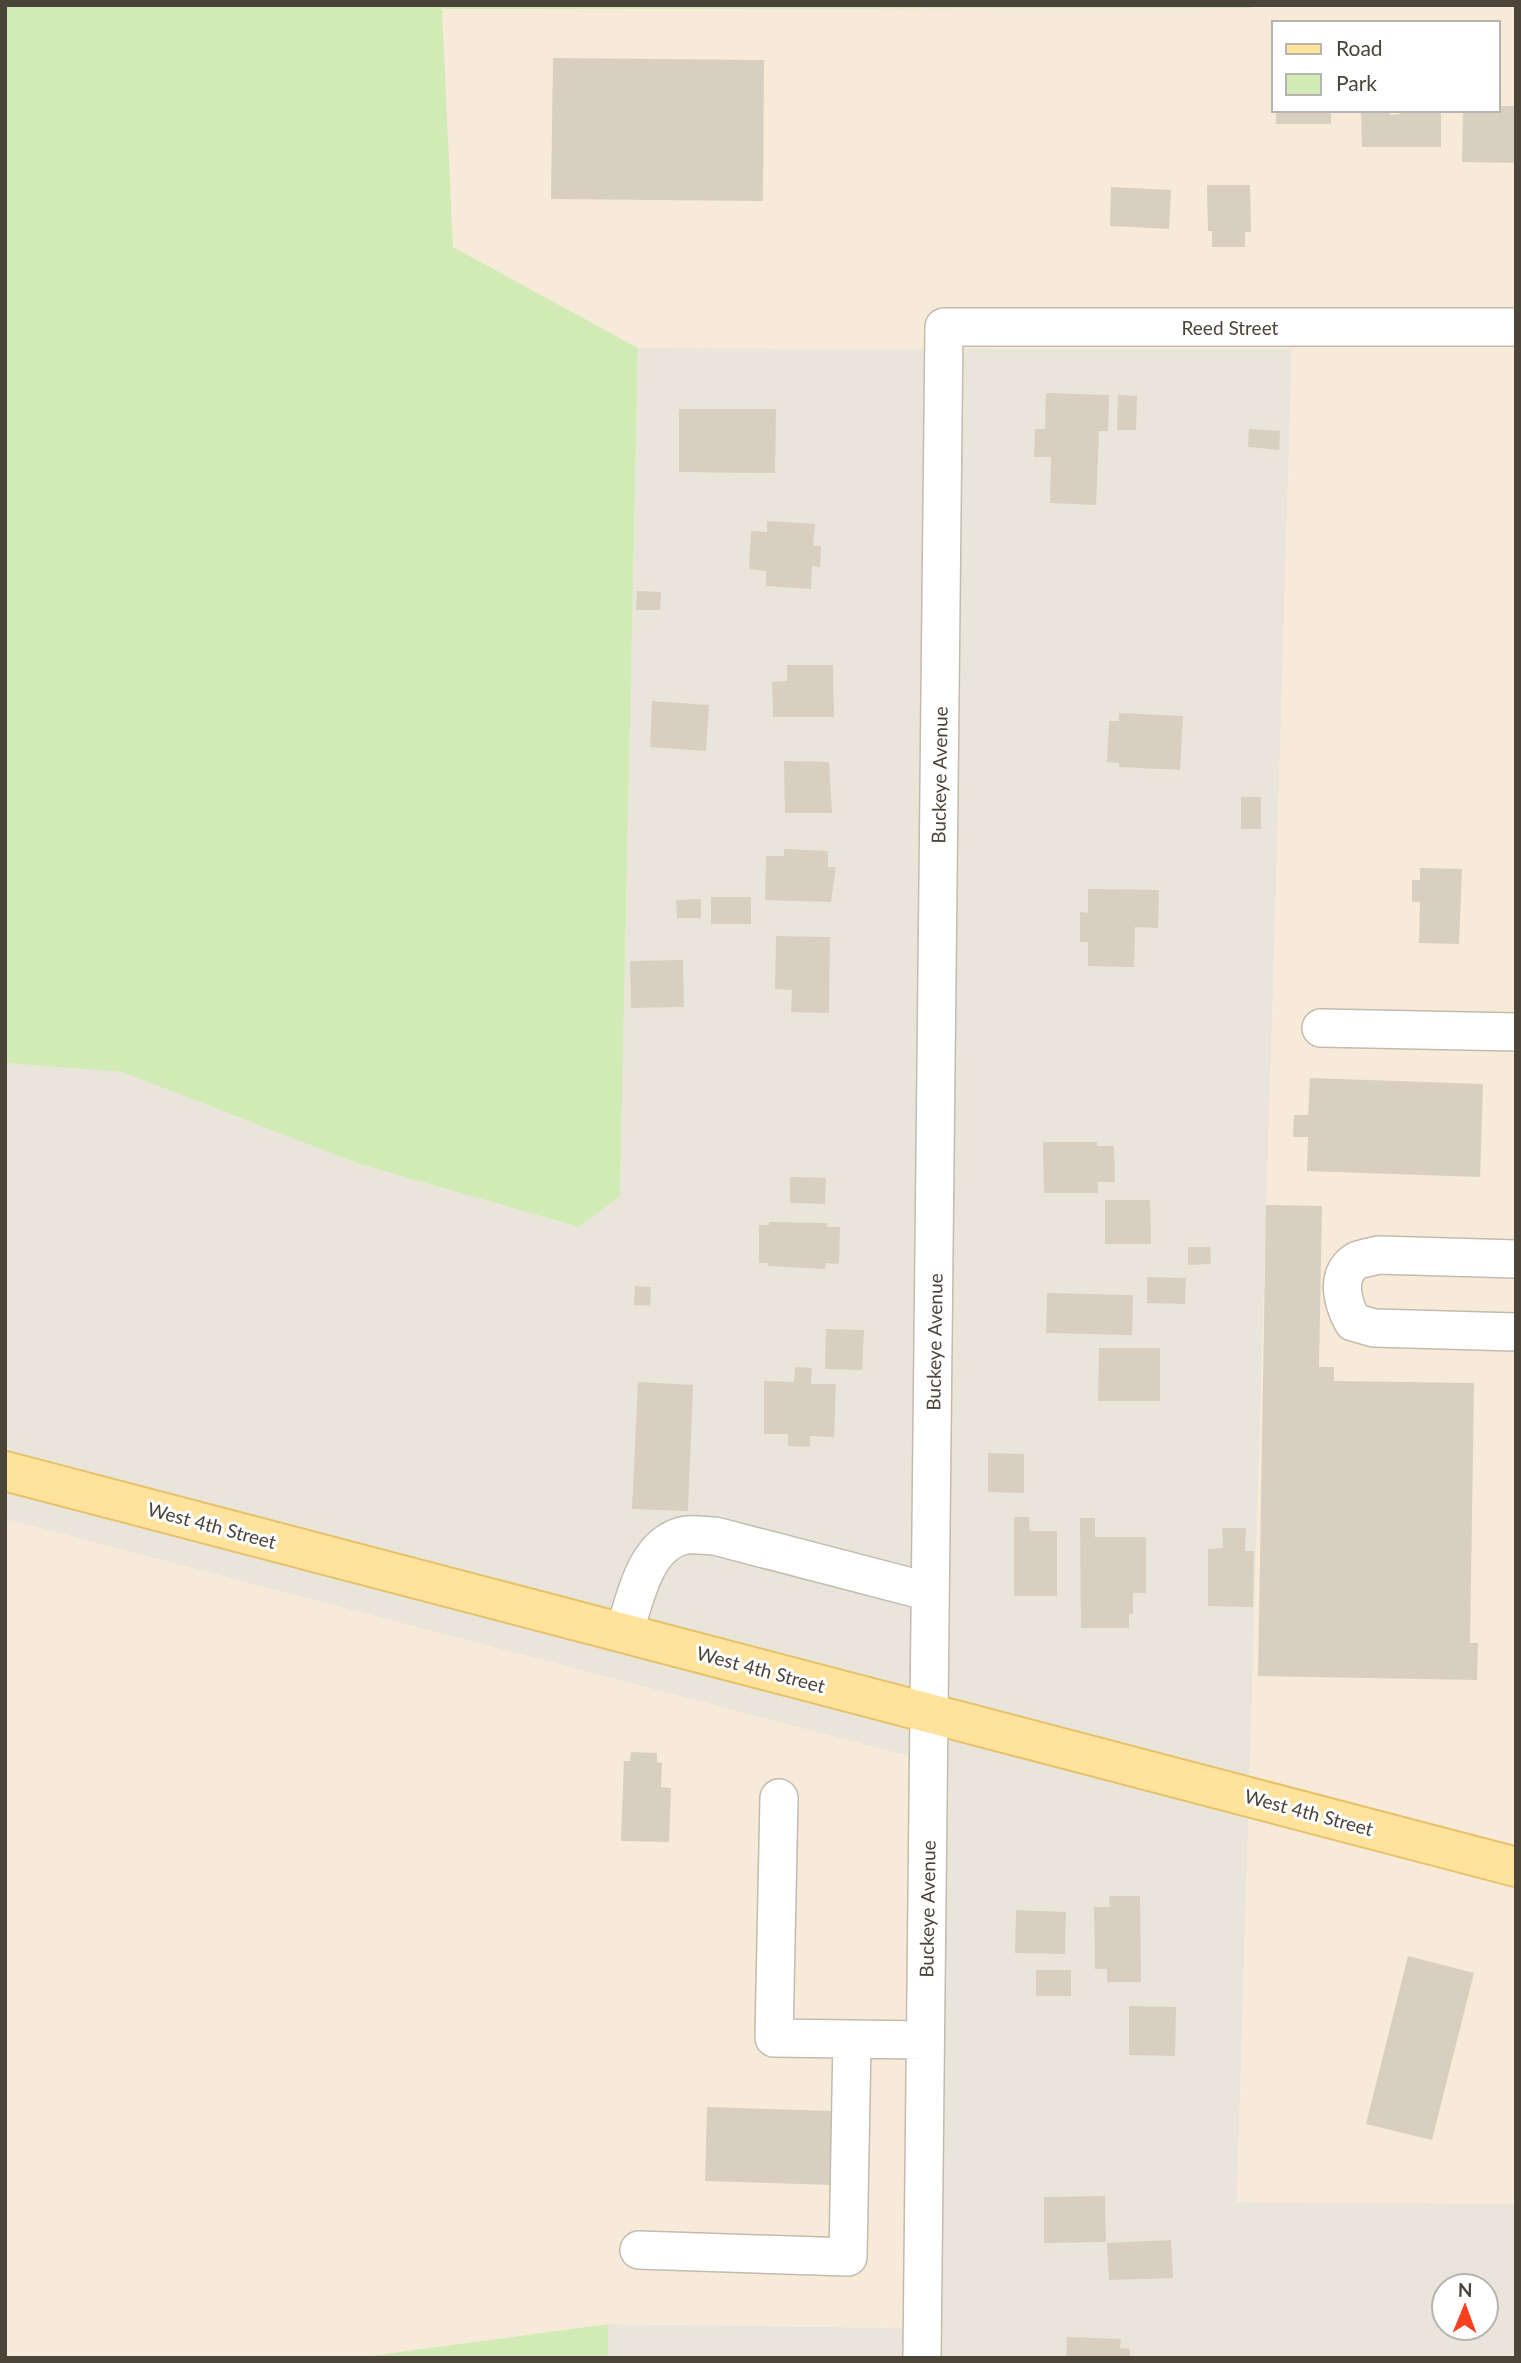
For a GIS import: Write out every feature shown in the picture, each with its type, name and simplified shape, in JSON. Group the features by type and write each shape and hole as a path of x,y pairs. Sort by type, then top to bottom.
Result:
{"main road":[{"name":"West 4th Street","path":"5,1471 1516,1867"}],"street":[{"name":"Reed Street","path":"944,327 1516,327"},
{"name":"Buckeye Avenue","path":"922,2358 944,327"},
{"path":"1321,1028 1516,1032"},
{"path":"1516,1259 1378,1255 1356,1261 1346,1273 1341,1292 1353,1322 1374,1328 1516,1332"},
{"path":"624,1633 642,1576 662,1545 683,1535 715,1536 930,1592"},
{"path":"779,1798 774,2038 925,2040"},
{"path":"639,2250 848,2257 852,2040"}],"shaded area":[{"path":"1516,5 1516,2204 1237,2202 1292,349 638,348 453,247 442,9"},
{"path":"638,348 1292,349 1237,2201 1516,2204 1516,2358 608,2358 608,2324 903,2328 913,1758 5,1519 5,1063 122,1072 359,1164 579,1227 620,1195"},
{"path":"5,1519 913,1757 903,2328 608,2324 355,2358 5,2358"}],"green space":[{"path":"5,5 1250,5 1250,8 442,9 453,247 638,348 620,1196 579,1227 359,1164 122,1072 5,1063"},
{"path":"608,2324 608,2358 355,2358"}],"building":[{"path":"553,58 764,60 763,201 551,199"},
{"path":"1500,106 1516,106 1516,163 1462,162 1463,112 1500,112"},
{"path":"1276,112 1331,112 1331,124 1276,124"},
{"path":"1361,112 1390,112 1390,115 1400,112 1441,112 1441,147 1362,147"},
{"path":"1207,185 1250,185 1251,232 1245,232 1245,247 1212,247 1212,231 1208,231"},
{"path":"1111,187 1171,190 1169,229 1110,226"},
{"path":"1046,393 1109,395 1108,431 1099,431 1096,505 1050,503 1051,457 1034,457 1035,429 1045,429"},
{"path":"1118,395 1137,396 1136,430 1117,430"},
{"path":"679,409 776,409 775,473 679,472"},
{"path":"1249,429 1280,431 1279,450 1248,447"},
{"path":"767,521 815,524 813,546 821,546 820,567 812,566 811,589 766,586 766,571 749,569 751,531 767,532"},
{"path":"637,591 661,592 660,610 636,610"},
{"path":"787,665 833,665 834,717 773,717 772,682 787,681"},
{"path":"652,701 709,705 706,751 650,747"},
{"path":"1119,713 1183,716 1180,770 1119,767 1119,763 1107,762 1109,721 1119,721"},
{"path":"784,761 829,762 832,813 785,813"},
{"path":"1241,797 1261,797 1261,829 1241,829"},
{"path":"784,849 828,851 828,867 836,867 831,902 765,900 766,856 784,856"},
{"path":"1420,868 1462,869 1459,944 1419,943 1420,902 1412,902 1412,880 1420,880"},
{"path":"1088,889 1159,890 1158,928 1135,927 1134,967 1088,966 1088,942 1080,942 1080,912 1088,913"},
{"path":"711,897 751,897 751,924 711,924"},
{"path":"701,899 701,918 677,918 676,900"},
{"path":"776,936 830,937 829,1013 791,1012 792,990 775,989"},
{"path":"683,960 684,1007 631,1008 630,961"},
{"path":"1310,1078 1483,1084 1480,1177 1307,1171 1308,1137 1293,1137 1294,1115 1308,1115"},
{"path":"1043,1142 1097,1142 1097,1146 1114,1146 1115,1182 1098,1182 1098,1193 1044,1193"},
{"path":"790,1177 826,1178 825,1204 790,1203"},
{"path":"1105,1200 1150,1200 1151,1244 1105,1244"},
{"path":"1266,1205 1322,1206 1319,1367 1334,1367 1334,1381 1474,1383 1470,1643 1478,1643 1477,1680 1258,1676"},
{"path":"769,1222 827,1223 827,1227 840,1227 839,1264 826,1263 825,1269 768,1266 768,1263 759,1263 759,1225 769,1225"},
{"path":"1188,1247 1210,1247 1211,1264 1188,1265"},
{"path":"1147,1277 1186,1278 1185,1304 1147,1303"},
{"path":"635,1286 651,1287 650,1306 634,1305"},
{"path":"1047,1293 1133,1295 1132,1335 1046,1333"},
{"path":"826,1329 864,1330 862,1370 825,1369"},
{"path":"1099,1348 1160,1348 1160,1401 1098,1401"},
{"path":"795,1367 812,1368 811,1384 836,1384 834,1437 810,1436 810,1447 788,1446 788,1434 764,1434 764,1381 794,1382"},
{"path":"638,1382 693,1385 688,1511 632,1509"},
{"path":"988,1453 1024,1454 1024,1493 988,1492"},
{"path":"1014,1517 1029,1517 1030,1531 1057,1531 1057,1596 1014,1596"},
{"path":"1080,1518 1095,1518 1095,1537 1146,1537 1146,1593 1133,1593 1133,1614 1129,1614 1129,1628 1081,1628"},
{"path":"1222,1528 1246,1528 1245,1551 1254,1551 1253,1607 1208,1606 1208,1549 1223,1548"},
{"path":"631,1752 657,1753 657,1762 662,1763 661,1787 671,1788 669,1842 621,1841 624,1761 630,1761"},
{"path":"1109,1896 1140,1896 1141,1982 1107,1982 1107,1969 1095,1969 1094,1907 1110,1907"},
{"path":"1016,1910 1066,1912 1065,1954 1015,1953"},
{"path":"1408,1956 1474,1973 1432,2140 1366,2124"},
{"path":"1036,1970 1071,1970 1071,1996 1036,1996"},
{"path":"1129,2006 1176,2007 1175,2056 1129,2055"},
{"path":"707,2107 834,2111 832,2185 705,2181"},
{"path":"1105,2196 1106,2242 1044,2243 1044,2197"},
{"path":"1171,2240 1173,2278 1109,2280 1107,2243"},
{"path":"1067,2337 1121,2339 1120,2348 1130,2349 1130,2358 1066,2358"}]}
